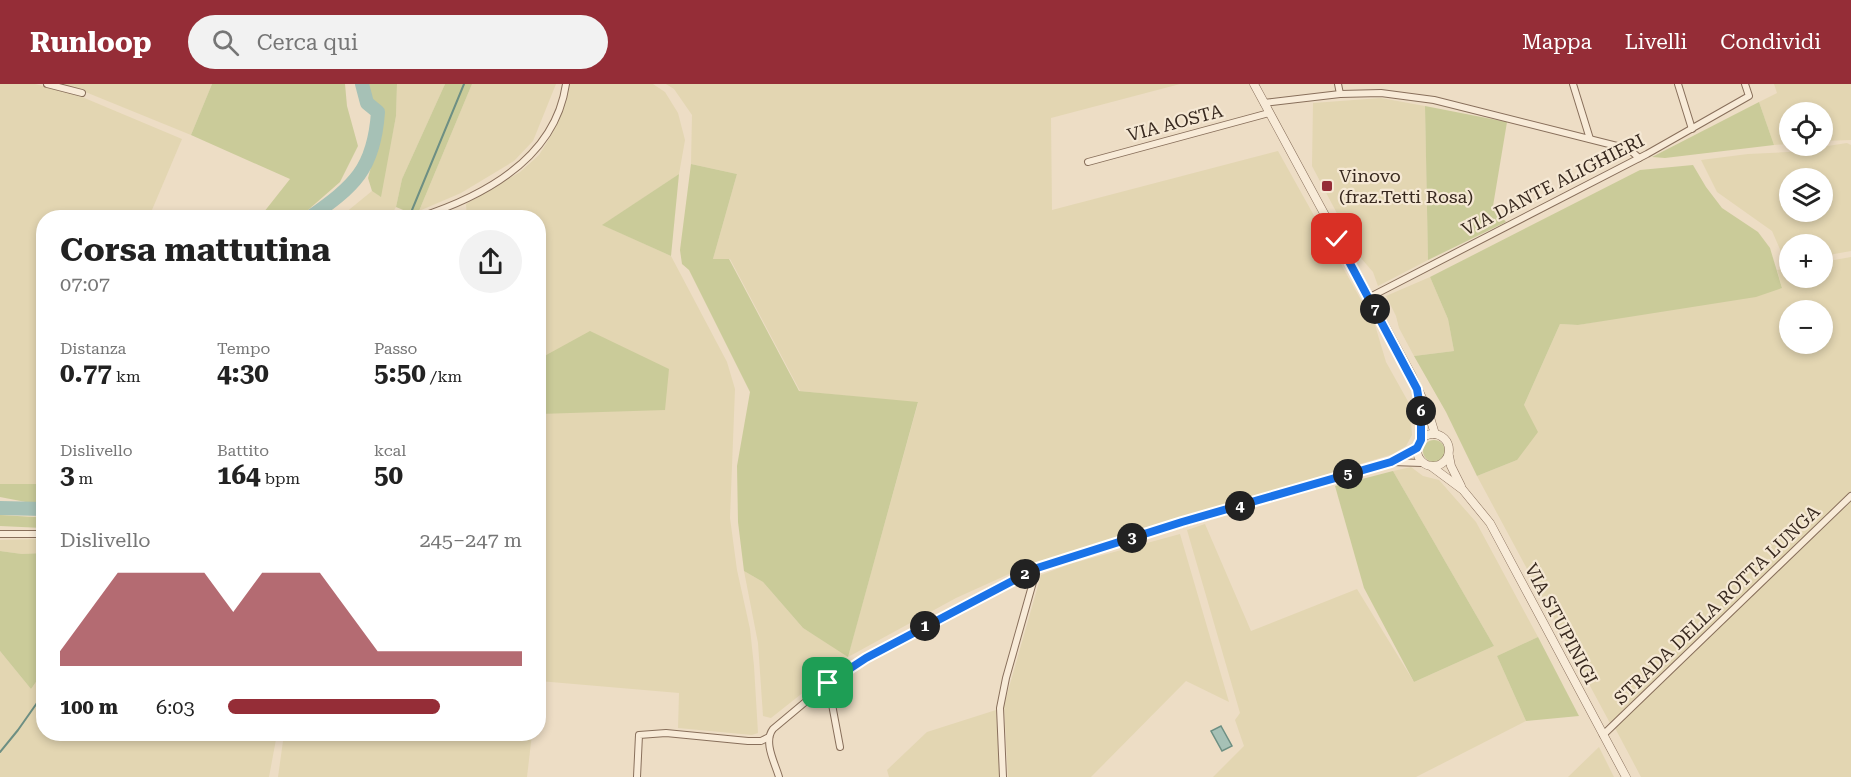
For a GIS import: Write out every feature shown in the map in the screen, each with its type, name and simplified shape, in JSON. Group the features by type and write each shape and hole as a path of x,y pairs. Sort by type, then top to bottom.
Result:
{"street":[{"path":"47,84 82,93"},
{"path":"438,210 459,202 518,168 536,150 549,131 566,84"},
{"name":"VIA STUPINIGI","path":"1254,84 1417,389 1435,434 1441,436 1448,444 1451,466 1464,490 1495,532 1626,777"},
{"path":"1338,84 1340,94"},
{"path":"1380,84 1381,93"},
{"path":"1573,84 1590,139"},
{"path":"1678,84 1692,129"},
{"name":"VIA DANTE ALIGHIERI","path":"1368,298 1692,129 1749,96 1745,84"},
{"path":"1264,103 1340,94 1381,93 1434,100 1629,148 1639,158"},
{"name":"VIA AOSTA","path":"1088,162 1269,113"},
{"name":"VIA STUPINIGI","path":"1417,389 1421,413 1421,440 1417,448"},
{"path":"1421,440 1425,436 1435,434"},
{"path":"779,777 770,749 769,737 773,729 828,683 866,658 1037,568 1182,522 1391,462 1417,448 1422,463"},
{"path":"1432,467 1443,464 1449,455"},
{"path":"1391,462 1422,463"},
{"name":"VIA STUPINIGI","path":"1422,463 1432,467 1464,490"},
{"name":"STRADA DELLA ROTTA LUNGA","path":"1603,735 1851,496"},
{"path":"0,534 36,534"},
{"path":"1003,777 1000,708 1006,678 1037,568"},
{"path":"828,683 840,747"},
{"path":"637,777 639,735 666,734 748,741 760,741 769,737"}],"shaded area":[{"path":"0,84 35,84 75,94 182,139 152,210 36,210 36,484 0,484"},
{"path":"58,84 212,84 191,135 83,91"},
{"path":"397,84 445,84 402,179 394,210 349,210 372,191 380,196 396,116"},
{"path":"472,84 556,84 533,141 514,161 461,193 419,210"},
{"path":"570,84 653,84 665,92 678,113 685,140 679,174 603,225 671,256 727,362 735,389 730,518 737,570 750,629 758,733 752,735 678,728 679,693 546,682 546,210 466,210 466,204 520,172 539,155 552,134"},
{"path":"666,84 1180,84 1051,118 1052,210 1278,151 1375,325 1386,362 1410,405 1412,435 1406,446 1393,454 1031,564 956,598 848,657 771,718 763,716 758,643 744,571 763,582 803,628 848,656 918,403 800,391 730,259 713,259 737,174 691,164 692,115 674,89"},
{"path":"1774,84 1851,84 1851,140 1833,141 1833,102 1779,102 1779,145 1774,145 1759,102 1777,93"},
{"path":"1381,98 1425,106 1428,260 1378,286 1373,272 1360,257 1312,166 1313,103"},
{"path":"1847,143 1851,145 1851,251 1833,254 1833,234 1779,234 1779,247 1772,231 1717,192 1701,160 1779,152 1779,156 1833,156 1833,145"},
{"path":"1851,257 1851,494 1611,725 1477,476 1517,460 1524,405 1560,324 1578,325 1782,288 1833,288 1833,260"},
{"path":"1430,277 1448,319 1454,351 1414,356 1386,296"},
{"path":"1411,467 1423,476 1439,480 1476,522 1538,637 1497,656 1526,721 1416,777 1213,777 1244,746 1235,720 1240,713 1187,530 1205,524 1251,631 1357,589 1414,682 1494,646 1393,471"},
{"path":"1851,499 1851,777 1641,777 1615,728"},
{"path":"1180,534 1229,702 1186,681 1091,777 1008,777 1004,705 1041,575 1070,564"},
{"path":"36,539 36,553 0,551 0,540"},
{"path":"0,651 31,689 36,682 36,741 276,741 269,777 0,777"},
{"path":"996,710 1000,777 889,777 887,770 927,732"},
{"path":"1221,726 1232,746 1222,751 1211,731"},
{"path":"283,741 531,741 527,777 278,777"},
{"path":"1599,747 1614,777 1568,777"}],"green space":[{"path":"212,84 345,84 347,106 358,146 340,182 308,210 266,210 290,179 191,135"},
{"path":"369,84 397,84 396,116 381,197 372,191 368,178 382,127 381,111 370,99"},
{"path":"445,84 472,84 419,210 403,210 396,207 402,179"},
{"path":"1759,102 1774,145 1665,158 1652,157"},
{"path":"1425,106 1507,122 1493,206 1506,222 1428,260"},
{"path":"691,164 737,174 713,259 729,259 799,391 918,402 848,657 803,628 763,582 744,571 738,522 737,466 750,392 689,270 682,264 680,250"},
{"path":"1693,165 1722,208 1758,232 1770,248 1779,278 1779,288 1782,288 1756,297 1578,325 1560,324 1524,405 1538,432 1517,460 1477,476 1446,412 1414,356 1454,351 1448,319 1430,277 1640,170"},
{"path":"679,174 671,256 602,225"},
{"path":"590,331 669,369 665,410 546,414 546,355"},
{"path":"1434,440 1442,443 1445,451 1442,459 1434,462 1426,459 1423,451 1426,443"},
{"path":"1393,471 1494,646 1414,682 1364,588 1335,486"},
{"path":"0,484 36,484 36,503 0,497"},
{"path":"0,515 36,517 36,528 0,526"},
{"path":"0,551 36,553 36,682 31,689 0,651"},
{"path":"1538,637 1579,716 1526,721 1497,656"}],"waterway":[{"path":"320,210 350,186 359,175 372,149 378,112 367,103 362,84"},
{"path":"412,210 464,84"},
{"path":"0,508 36,509"},
{"path":"0,752 36,704"}],"place":[{"name":"Vinovo (fraz.Tetti Rosa)","path":"1327,186"}],"route":[{"path":"828,683 866,658 1037,568 1182,522 1391,462 1417,448 1421,440 1422,426 1417,389 1337,239"}]}
